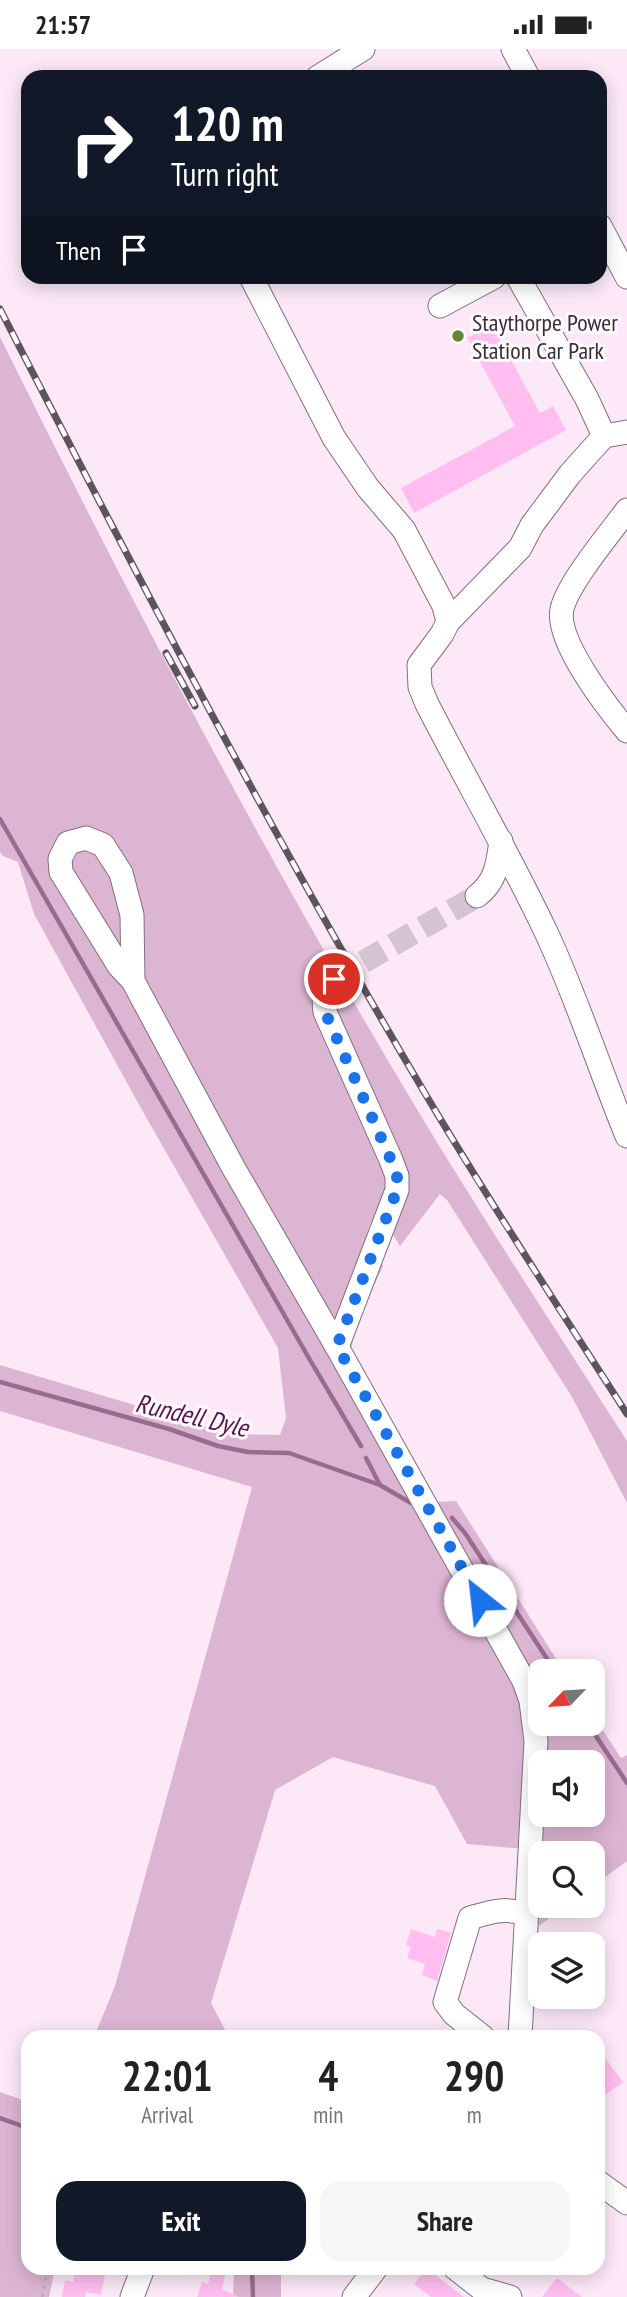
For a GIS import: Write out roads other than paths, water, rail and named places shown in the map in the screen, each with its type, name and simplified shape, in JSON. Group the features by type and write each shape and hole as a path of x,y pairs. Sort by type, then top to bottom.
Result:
{"street":[{"path":"329,70 363,49"},
{"path":"513,49 524,70"},
{"path":"607,239 627,277"},
{"path":"255,284 334,438 359,477 404,530 444,606 448,622"},
{"path":"440,306 482,284"},
{"path":"522,284 587,399 604,436"},
{"path":"627,432 604,436 531,525 520,548 502,563 448,622 419,665 420,687 426,704 535,908 574,996 627,1136"},
{"path":"627,510 568,594 561,610 561,624 576,659 627,731"},
{"path":"133,981 132,915 121,873 103,845 86,838 68,842 60,859 61,872 119,966 133,981 233,1167 337,1346 524,1681 531,1701 536,1741 520,2030"},
{"path":"477,896 488,888 494,877 501,841"},
{"path":"334,979 327,986 323,998 325,1012 397,1177 397,1190 337,1346"},
{"path":"475,2030 454,2014 445,2002 470,1918 500,1909 512,1909 526,1914"},
{"path":"605,2187 627,2203"},
{"path":"132,2297 140,2275"},
{"path":"354,2297 371,2275"},
{"path":"464,2275 482,2289 510,2297"}],"waterway":[{"path":"0,819 361,1446"},
{"name":"Rundell Dyle","path":"0,1382 169,1429 218,1446 248,1452 289,1453 380,1485 411,1503"},
{"path":"366,1458 380,1485"},
{"path":"452,1518 465,1533 547,1659"},
{"path":"596,1736 627,1783"},
{"path":"0,2118 21,2126"},
{"path":"252,2275 253,2297"}],"tunnel":[{"path":"334,979 477,896"}],"railway":[{"path":"0,309 154,607 314,901 450,1135 627,1414"},
{"path":"166,653 195,706"}],"place":[{"name":"Staythorpe Power Station Car Park","path":"458,336"}]}
